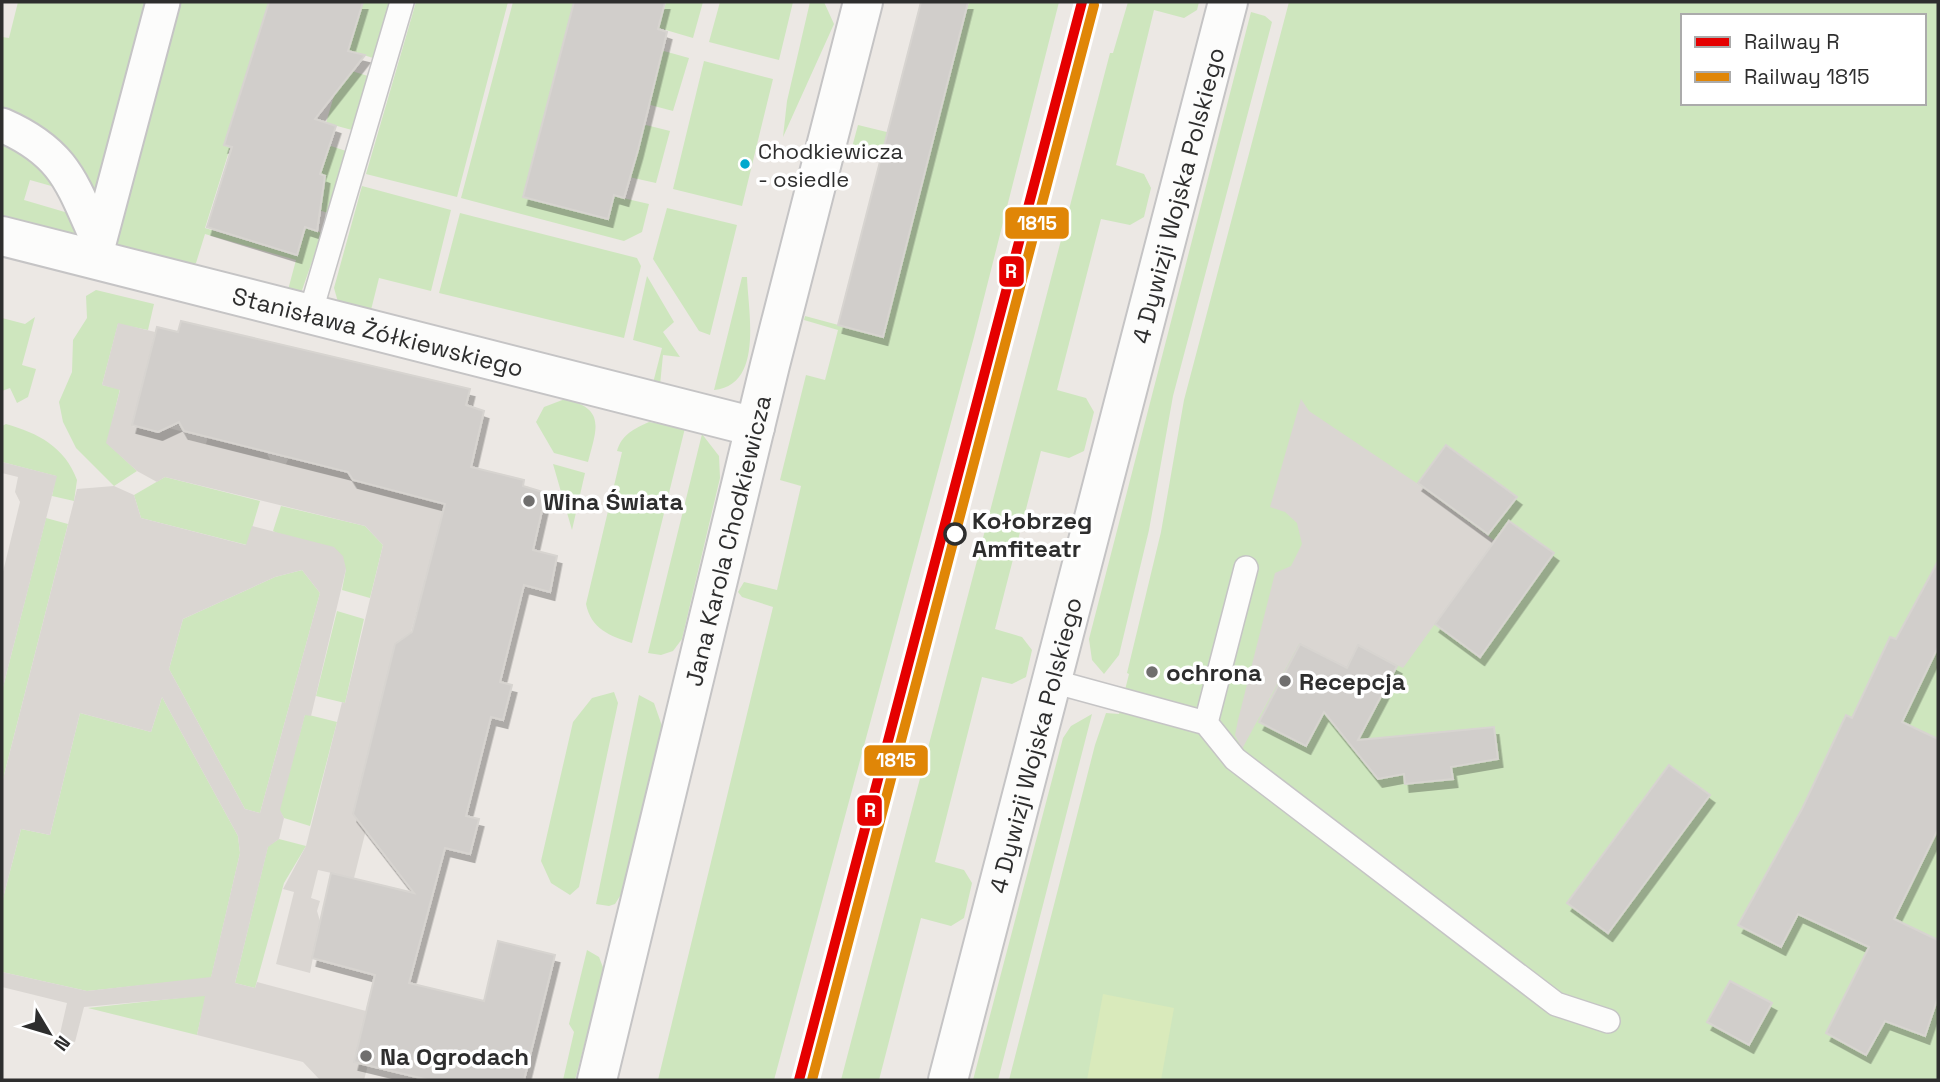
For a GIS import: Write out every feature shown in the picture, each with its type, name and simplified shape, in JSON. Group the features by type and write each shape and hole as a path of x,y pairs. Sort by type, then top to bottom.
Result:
{"street":[{"path":"2,125 32,139 54,156 69,178 99,243 163,2"},
{"name":"Jana Karola Chodkiewicza","path":"597,1080 755,427 863,2"},
{"name":"4 Dywizji Wojska Polskiego","path":"948,1080 1228,2"},
{"name":"Stanisława Żółkiewskiego","path":"2,236 755,427"}],"lane":[{"path":"310,314 402,2"},
{"path":"1206,723 1245,568"},
{"path":"1052,681 1206,723 1235,759 1556,1004 1608,1021"}],"green space":[{"path":"18,2 152,2 97,197 2,111 2,37 9,38"},
{"path":"176,2 269,2 224,145 230,148 205,228 297,256 306,228 322,233 300,296 288,290 296,260 205,234 196,263 190,267 111,247"},
{"path":"363,2 389,3 373,58 348,50"},
{"path":"416,2 508,2 457,197 366,174"},
{"path":"513,2 574,2 523,197 608,220 614,196 649,204 642,232 624,241 461,198"},
{"path":"666,2 703,2 693,38 659,28"},
{"path":"720,2 793,2 779,60 709,42"},
{"path":"810,2 824,2 834,24 783,137 787,101"},
{"path":"969,2 1059,2 974,337 774,1080 658,1080 773,607 742,597 738,592 744,582 777,590 801,486 780,480 806,375 825,380 838,330 804,320 805,316 883,337 926,171 851,151 858,125 932,143"},
{"path":"1128,2 1199,2 1197,10 1184,18 1154,10 1116,165 1144,174 1151,188 1144,217 1130,225 1101,219 1057,390 1086,398 1094,412 1084,451 1069,458 1041,451 995,629 1022,637 1032,650 1026,677 1012,684 982,677 935,862 964,870 972,883 964,918 951,926 921,918 879,1080 841,1080 1110,53 1113,53"},
{"path":"1289,2 1938,2 1938,1080 1009,1080 1095,745 1106,713 1119,714 1161,532 1184,400"},
{"path":"1251,12 1265,16 1272,22 1173,396 1149,530 1119,655 1104,674 1092,660 1089,639"},
{"path":"653,48 689,58 673,111 639,102"},
{"path":"704,61 773,79 742,206 673,189"},
{"path":"342,68 368,76 352,130 326,123"},
{"path":"634,122 670,131 656,183 620,175"},
{"path":"2,137 12,141 62,189 30,180 24,200 75,215 84,240 2,219"},
{"path":"319,142 346,151 328,213 312,208 322,175 311,171"},
{"path":"362,186 451,210 431,291 379,278 370,314 338,302 334,288"},
{"path":"667,208 737,225 710,335 699,331 653,259"},
{"path":"460,213 637,258 641,266 624,338 439,293"},
{"path":"647,276 674,322 663,332 680,357 663,355 660,385 653,383 662,348 633,340"},
{"path":"742,277 747,277 749,308 750,344 747,361 740,375 730,385 714,390"},
{"path":"96,290 154,304 148,330 118,324 102,385 120,389 107,443 137,471 114,486 76,448 63,422 59,402 72,372 73,340 87,318 86,296"},
{"path":"35,317 22,365 36,369 28,397 17,403 10,388 2,391 2,318 25,324"},
{"path":"565,399 578,403 593,415 595,431 588,462 554,453 536,422 544,407"},
{"path":"649,422 685,428 632,643 609,634 597,625 592,620 586,604 622,452 617,451 619,445 625,436"},
{"path":"6,424 39,437 58,450 72,468 77,480 74,501 52,496 56,476 2,462 2,426"},
{"path":"702,434 719,456 720,478 682,639 673,651 661,655 648,653"},
{"path":"553,464 585,473 572,530"},
{"path":"165,477 260,501 247,545 141,518 134,495"},
{"path":"281,506 365,526 383,545 370,598 342,590 346,569 273,531"},
{"path":"46,518 68,524 2,783 2,691"},
{"path":"302,570 320,593 260,813 245,809 169,669 183,619 275,577"},
{"path":"337,611 364,619 345,703 316,696"},
{"path":"614,692 618,703 579,887 570,895 551,883 541,861 573,722 592,698"},
{"path":"639,695 654,703 662,726 622,893 615,904 596,904"},
{"path":"162,697 238,836 240,853 211,978 87,991 2,972 2,902 21,829 50,835 80,713 151,732"},
{"path":"305,714 337,722 310,826 284,818 279,810"},
{"path":"1092,714 998,1080 973,1080 1063,738 1071,726"},
{"path":"279,839 306,846 284,883 255,988 235,983 268,846"},
{"path":"587,950 599,957 604,970 575,1080 563,1080 574,1032 569,1024"},
{"path":"1103,994 1174,1008 1161,1080 1087,1080"},
{"path":"206,995 197,1035 88,1008"}],"shaded area":[{"path":"118,323 155,332 132,426 159,433 169,428 184,432 189,440 206,444 208,437 266,452 271,461 286,464 289,457 348,472 354,481 371,485 373,478 380,480 386,489 424,499 433,493 461,500 442,516 426,580 431,614 417,610 408,643 395,644 353,814 357,819 368,822 354,878 318,870 311,898 320,901 317,911 320,921 310,973 276,964 294,892 283,889 306,846 342,702 345,703 383,545 365,526 165,477 157,482 137,471 106,443 120,390 102,385"},
{"path":"1301,399 1309,411 1418,484 1495,541 1403,668 1359,646 1346,668 1299,644 1242,749 1235,735 1275,573 1291,566 1302,544 1297,523 1285,512 1270,507"},
{"path":"2,462 57,476 2,691 2,576 20,502 15,492 18,477 2,473"},
{"path":"114,486 134,495 141,518 246,545 252,526 334,547 343,556 346,569 311,716 305,715 280,810 284,818 279,839 268,847 235,983 255,988 257,982 366,1011 354,1062 368,1065 364,1080 320,1080 303,1062 197,1035 205,996 84,1007 75,1042 59,1038 67,1003 2,987 2,972 87,991 211,977 240,853 238,836 162,697 151,732 80,713 50,835 21,829 2,902 2,783 77,489","holes":["302,570 320,593 260,813 245,809 169,669 183,619 275,577"]}],"building":[{"path":"269,2 363,2 348,51 365,55 315,119 336,126 320,174 325,176 317,231 305,227 297,255 207,227 232,147 224,145"},
{"path":"574,2 665,2 658,29 667,32 638,150 624,198 614,195 608,219 523,197"},
{"path":"921,2 968,2 883,337 838,325"},
{"path":"181,321 470,389 466,405 484,411 471,467 524,480 523,486 546,493 533,550 557,556 550,592 524,585 500,682 512,685 503,720 491,717 466,816 479,819 470,854 445,848 409,983 484,1001 498,941 555,955 524,1080 429,1080 354,1062 375,975 312,958 331,873 414,893 353,814 395,644 412,632 445,504 353,480 348,472 184,431 179,422 158,432 132,425 157,327 178,332"},
{"path":"1446,445 1517,497 1488,534 1418,483"},
{"path":"1509,521 1554,553 1480,657 1435,624"},
{"path":"1938,561 1938,647 1902,722 1938,739 1938,829 1894,919 1938,940 1938,997 1925,1036 1885,1021 1866,1055 1826,1033 1869,947 1798,914 1781,947 1738,925 1802,809 1846,715 1852,718 1890,637 1896,639"},
{"path":"1300,644 1347,668 1358,645 1397,666 1358,740 1494,727 1498,759 1451,767 1453,779 1405,784 1404,774 1378,779 1324,712 1306,746 1259,722"},
{"path":"1669,765 1710,795 1608,933 1567,903"},
{"path":"1730,981 1772,1003 1749,1045 1707,1022"}],"rail line":[{"name":"R","path":"799,1080 1082,2"},
{"name":"1815","path":"812,1080 1094,5"}],"place":[{"name":"Chodkiewicza - osiedle","path":"745,164"},
{"name":"Wina Świata","path":"529,501"},
{"name":"Kołobrzeg Amfiteatr","path":"955,534"},
{"name":"ochrona","path":"1152,672"},
{"name":"Recepcja","path":"1285,681"},
{"name":"Na Ogrodach","path":"366,1056"}]}
